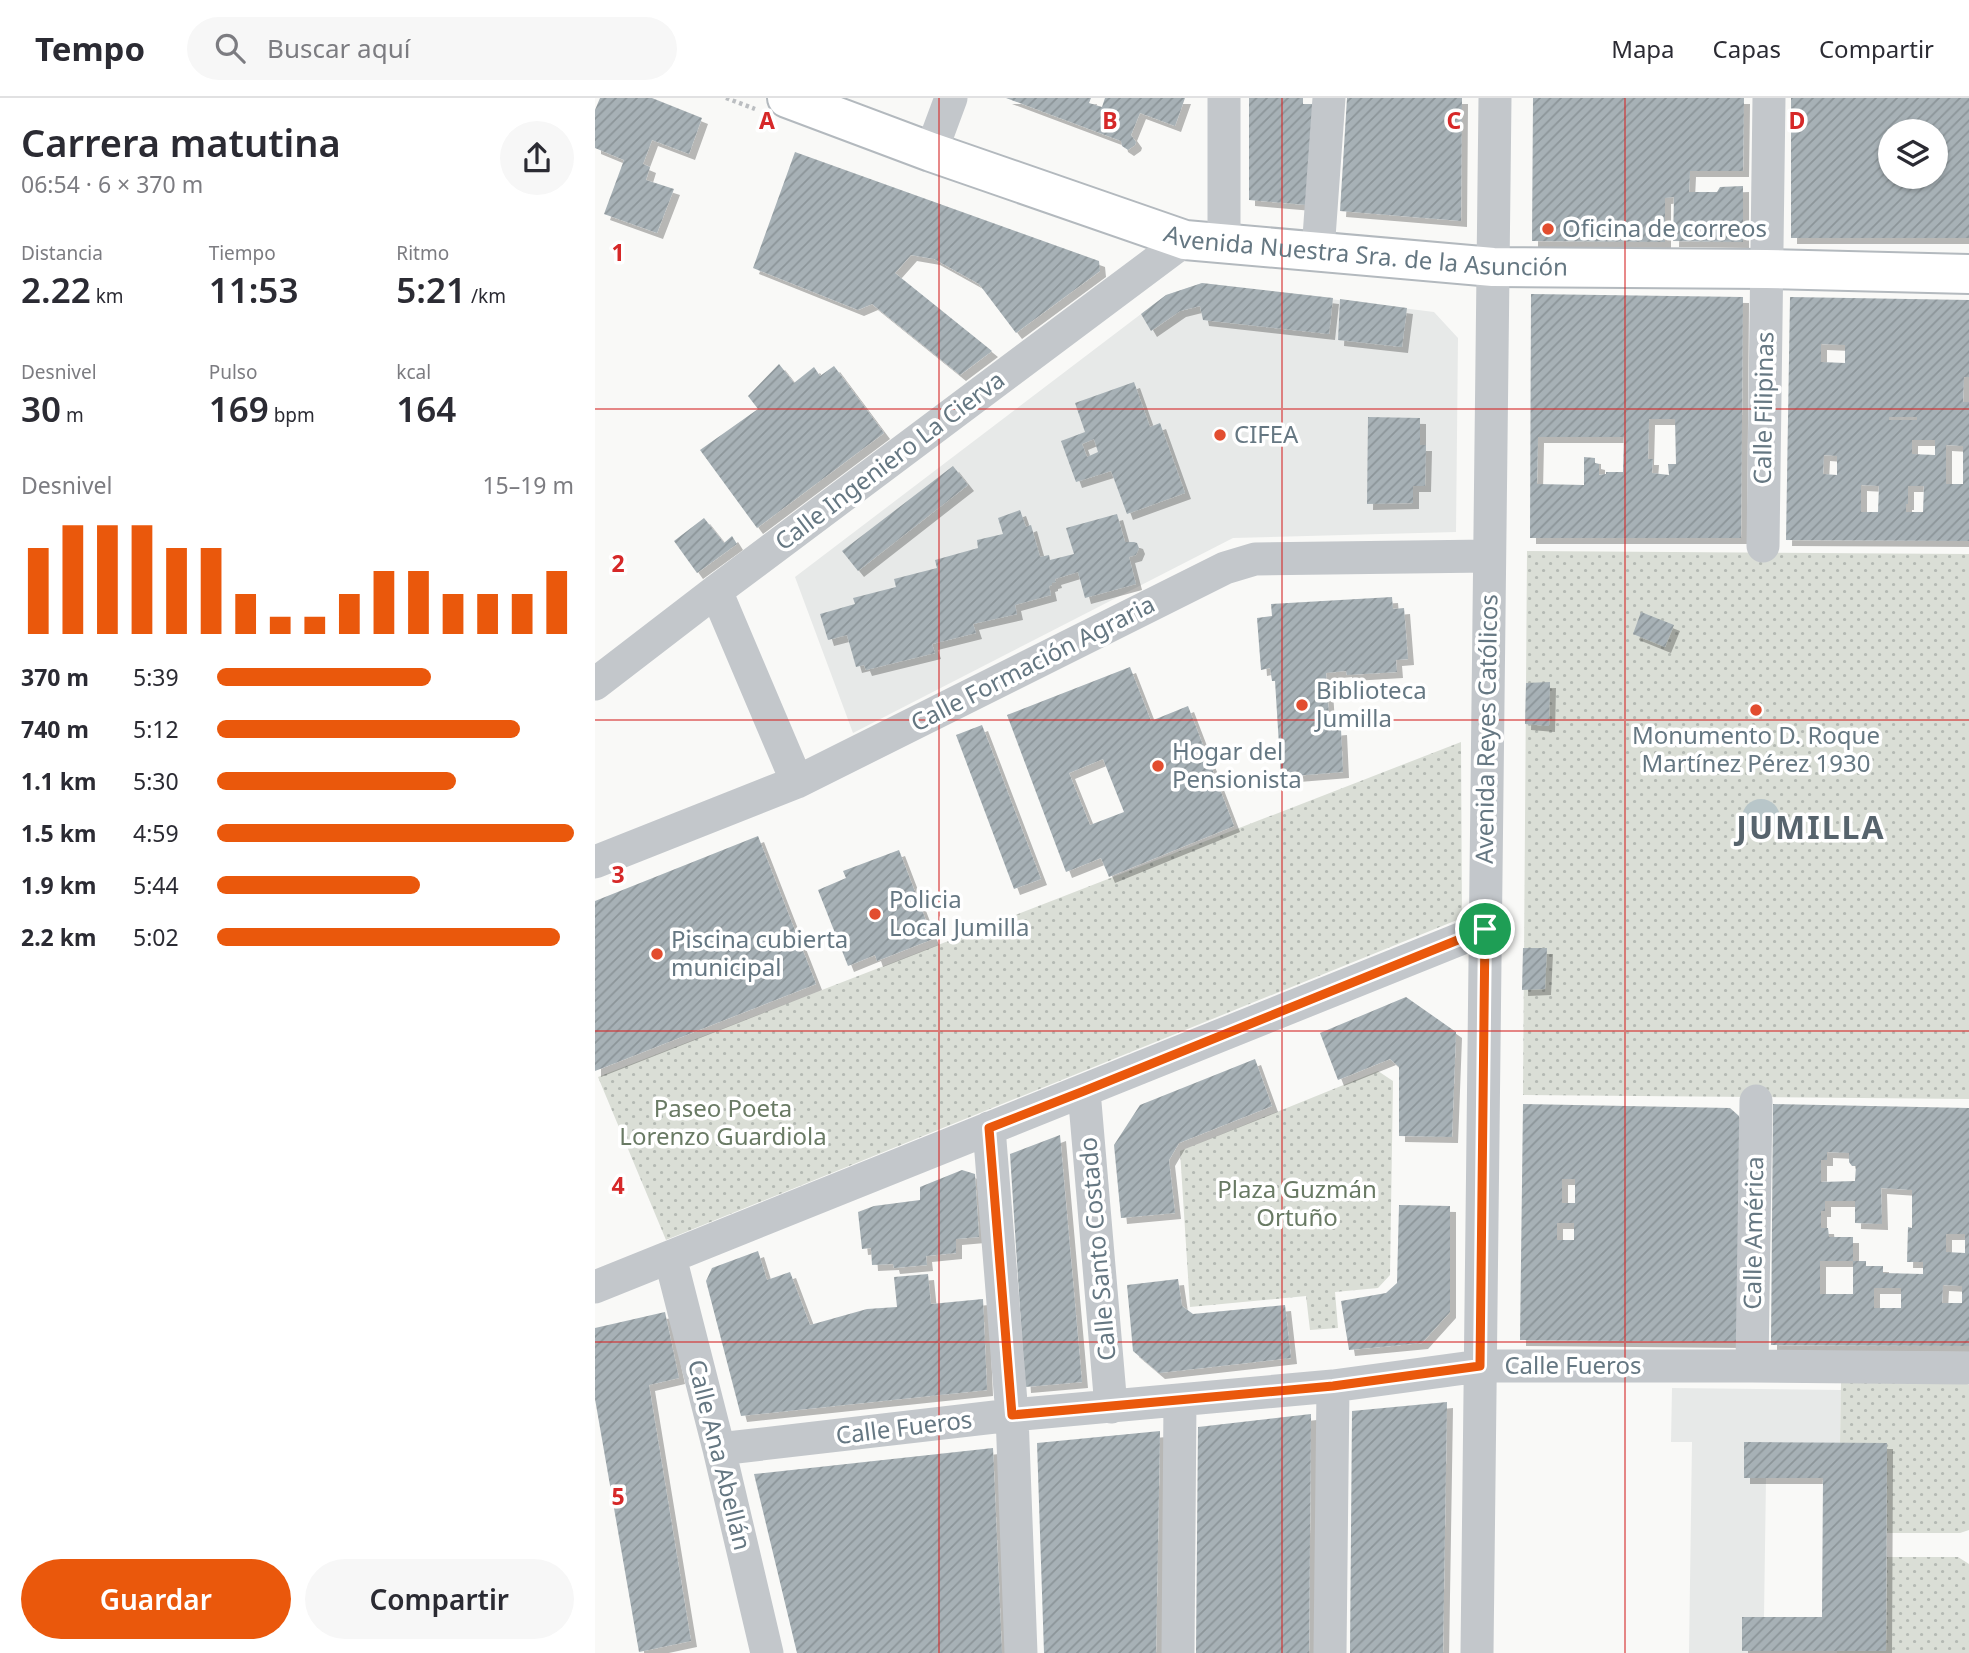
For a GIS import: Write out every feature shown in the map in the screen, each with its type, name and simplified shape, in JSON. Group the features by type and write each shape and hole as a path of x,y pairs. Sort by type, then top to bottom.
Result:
{"main road":[{"name":"Avenida Nuestra Sra. de la Asunción","path":"787,98 931,152 1185,240 1493,267 1969,274"}],"street":[{"path":"931,152 951,98"},
{"path":"1224,98 1224,244"},
{"path":"1318,251 1329,98"},
{"name":"Avenida Reyes Católicos","path":"1477,1653 1495,98"},
{"name":"Calle Filipinas","path":"1763,546 1769,98"},
{"name":"Calle Ingeniero La Cierva","path":"595,684 1185,240"},
{"name":"Calle Formación Agraria","path":"595,862 797,782 1239,563 1255,559 1489,556"},
{"path":"716,591 797,782"},
{"path":"595,1287 1485,929"},
{"name":"Calle Santo Costado","path":"1084,1091 1111,1406"},
{"name":"Calle América","path":"1752,1366 1756,1101"},
{"path":"989,1128 1012,1415 1021,1653"},
{"name":"Calle Ana Abellán","path":"670,1257 767,1653"},
{"name":"Calle Fueros","path":"719,1450 1012,1415 1333,1386 1480,1366 1969,1368"},
{"path":"1330,1653 1333,1386"},
{"path":"1178,1653 1180,1400"}],"shaded area":[{"name":"CIFEA","path":"1202,283 1434,312 1458,338 1456,532 1233,538 853,733 795,577 1166,295"},
{"path":"1761,799 1774,805 1780,818 1774,831 1761,837 1748,831 1742,818 1748,805"},
{"path":"1672,1388 1841,1390 1840,1443 1766,1478 1764,1617 1742,1617 1742,1650 1837,1653 1689,1653 1692,1442 1671,1442"}],"green space":[{"path":"1527,551 1969,554 1969,1099 1523,1095"},
{"name":"Paseo Poeta Lorenzo Guardiola","path":"1461,742 1462,918 666,1240 598,1077"},
{"name":"Plaza Guzmán Ortuño","path":"1378,1071 1393,1081 1390,1275 1378,1288 1335,1292 1338,1328 1310,1330 1306,1296 1190,1307 1180,1151"},
{"path":"1841,1381 1963,1382 1969,1385 1969,1530 1960,1533 1887,1533 1887,1443 1840,1443"},
{"path":"1887,1557 1958,1557 1969,1564 1969,1653 1837,1653 1886,1651"}],"building":[{"path":"600,98 652,98 702,118 689,154 652,140 643,164 650,167 646,180 674,189 657,233 604,214 624,160 595,148 595,110"},
{"path":"1006,98 1091,98 1089,103 1102,107 1105,98 1185,98 1175,126 1140,113 1131,135 1136,142 1128,150 1122,146 1121,141"},
{"path":"1249,98 1303,98 1303,104 1315,104 1307,205 1249,200"},
{"path":"1347,98 1462,98 1461,221 1340,211"},
{"path":"1533,98 1744,98 1743,171 1690,171 1689,192 1717,192 1720,187 1743,186 1743,242 1673,241 1674,197 1665,198 1665,242 1532,241"},
{"path":"1791,98 1969,98 1969,238 1791,238"},
{"path":"795,152 1099,261 1100,271 1016,333 979,284 934,259 911,255 895,273 992,351 960,375 872,304 858,310 753,268"},
{"path":"1202,283 1333,298 1329,334 1203,320 1200,306 1180,311 1151,331 1141,314 1166,295"},
{"path":"1531,294 1743,297 1741,538 1530,538","holes":["1649,419 1675,419 1676,464 1668,464 1669,475 1652,473 1653,459 1648,459","1538,437 1624,437 1623,472 1606,472 1599,475 1599,464 1595,463 1595,458 1584,457 1584,485 1537,484"]},
{"path":"1790,297 1969,300 1969,377 1964,377 1963,402 1969,402 1969,541 1786,540","holes":["1821,344 1845,345 1845,363 1821,362","1889,417 1917,417 1917,420 1889,420","1912,440 1935,440 1935,455 1912,454","1946,445 1963,446 1963,484 1946,484","1824,455 1837,456 1837,475 1823,474","1861,485 1879,486 1878,512 1861,512","1908,486 1924,486 1923,512 1906,512"]},
{"path":"1340,299 1407,308 1402,347 1338,340"},
{"path":"779,364 794,383 814,367 820,376 834,366 884,433 757,528 700,450 758,409 748,396"},
{"path":"1134,382 1150,427 1160,423 1185,493 1127,514 1111,471 1076,482 1061,441 1085,432 1075,403","holes":["1094,439 1098,452 1087,457 1082,444"]},
{"path":"1368,417 1420,418 1420,445 1426,445 1425,486 1413,486 1413,503 1367,504"},
{"path":"953,466 968,485 858,571 842,551"},
{"path":"1020,510 1026,527 1031,525 1040,557 1049,555 1050,560 1074,554 1066,528 1117,514 1125,542 1137,543 1139,548 1136,555 1129,557 1136,584 1085,598 1078,572 1055,579 1056,582 1049,586 1051,595 1015,605 1017,614 973,624 976,633 932,644 935,653 866,670 864,665 856,667 847,635 828,640 820,614 855,604 853,598 896,587 894,579 937,568 935,560 978,548 977,540 1003,534 998,518"},
{"path":"704,518 724,543 732,536 737,544 697,573 674,541"},
{"name":"Biblioteca Jumilla","path":"1392,597 1393,609 1404,608 1408,659 1396,660 1397,672 1347,675 1346,671 1326,673 1330,730 1341,729 1343,772 1281,777 1275,681 1272,681 1270,668 1261,670 1257,618 1272,616 1271,604"},
{"path":"1641,612 1674,625 1665,647 1633,634"},
{"name":"Hogar del Pensionista","path":"1130,667 1151,721 1188,706 1234,826 1109,877 1101,858 1066,872 1007,715","holes":["1103,759 1124,812 1090,825 1069,773"]},
{"path":"1550,682 1549,726 1525,724 1526,683"},
{"path":"982,725 1041,879 1014,889 956,735"},
{"path":"758,836 816,984 595,1071 595,901"},
{"name":"Policia Local Jumilla","path":"899,850 933,939 877,961 875,955 848,966 818,890 846,878 843,871"},
{"path":"1523,948 1547,948 1545,989 1522,990"},
{"path":"1406,997 1456,1032 1452,1137 1399,1136 1399,1067 1390,1059 1338,1080 1320,1033"},
{"path":"1255,1059 1272,1106 1179,1143 1169,1160 1175,1213 1121,1218 1114,1145 1140,1105"},
{"path":"1523,1104 1730,1108 1739,1116 1738,1342 1520,1340","holes":["1562,1179 1575,1179 1575,1203 1562,1203","1557,1223 1574,1223 1574,1240 1557,1240"]},
{"path":"1773,1104 1969,1108 1969,1346 1771,1345","holes":["1827,1152 1849,1153 1849,1162 1856,1166 1855,1181 1821,1182 1821,1160 1827,1160","1881,1188 1912,1190 1912,1228 1908,1227 1907,1262 1923,1262 1923,1274 1883,1273 1883,1266 1866,1266 1866,1261 1853,1261 1853,1237 1829,1237 1828,1228 1821,1228 1821,1211 1825,1211 1825,1201 1855,1201 1855,1223 1882,1224","1946,1234 1965,1234 1965,1253 1946,1252","1820,1261 1853,1261 1853,1294 1820,1294","1943,1285 1962,1286 1962,1303 1942,1303","1874,1288 1901,1288 1901,1308 1874,1308"]},
{"path":"1060,1135 1082,1382 1025,1387 1010,1154"},
{"path":"962,1170 975,1174 979,1237 956,1239 956,1253 926,1256 927,1265 894,1268 893,1264 872,1265 871,1248 862,1249 858,1212 874,1206 920,1200 920,1187"},
{"path":"1399,1205 1450,1206 1450,1312 1422,1343 1349,1350 1341,1301 1386,1293 1397,1283"},
{"path":"758,1251 767,1280 790,1272 810,1325 867,1309 897,1307 894,1277 928,1274 931,1304 983,1299 987,1390 741,1416 706,1281 712,1268"},
{"path":"1178,1279 1182,1306 1193,1314 1285,1305 1291,1358 1159,1373 1133,1351 1127,1285"},
{"path":"665,1312 679,1378 649,1385 691,1641 639,1652 595,1399 595,1328"},
{"path":"1447,1402 1443,1653 1350,1653 1352,1411"},
{"path":"1311,1414 1309,1653 1196,1653 1198,1427"},
{"path":"1160,1431 1156,1653 1044,1653 1037,1443"},
{"path":"1744,1442 1887,1443 1886,1651 1742,1651 1742,1617 1822,1617 1823,1478 1744,1478"},
{"path":"993,1448 1002,1653 797,1653 754,1474"}],"place":[{"name":"Oficina de correos","path":"1548,229"},
{"name":"CIFEA","path":"1220,435"},
{"name":"Biblioteca Jumilla","path":"1302,705"},
{"name":"Monumento D. Roque Martínez Pérez 1930","path":"1756,710"},
{"name":"Hogar del Pensionista","path":"1158,766"},
{"name":"Policia Local Jumilla","path":"875,914"},
{"name":"Piscina cubierta municipal","path":"657,954"}],"district":[{"name":"JUMILLA","path":"1811,828"}],"route":[{"path":"1485,929 1480,1366 1333,1386 1012,1415 989,1128 1485,929"}]}
